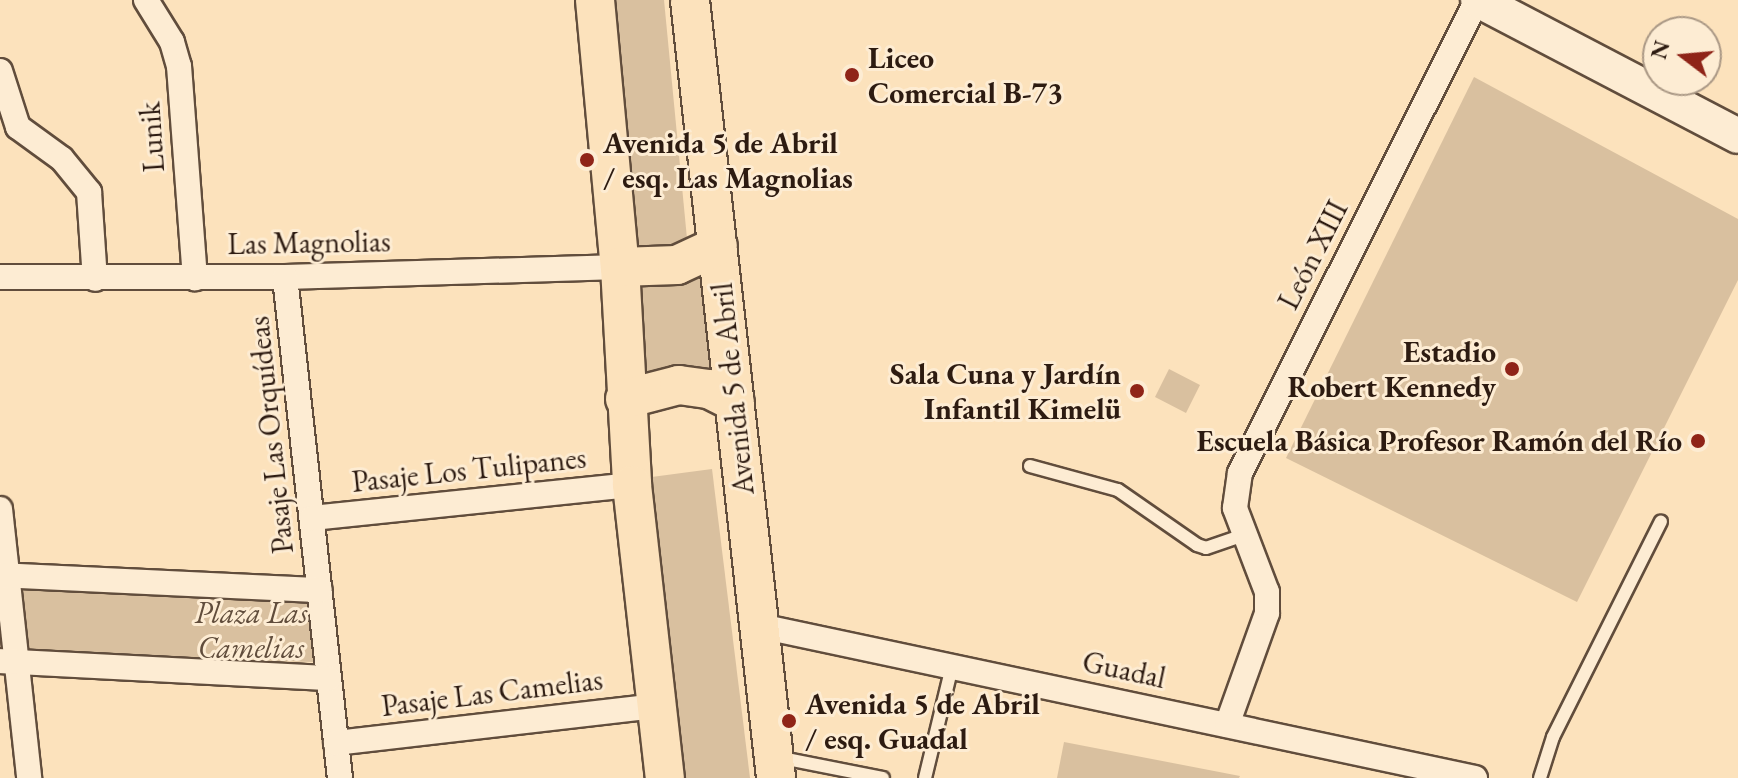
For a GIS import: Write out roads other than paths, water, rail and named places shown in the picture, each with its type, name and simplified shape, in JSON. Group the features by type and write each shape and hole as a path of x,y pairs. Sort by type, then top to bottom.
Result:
{"main road":[{"path":"595,0 620,267 632,485 665,778"},
{"name":"Avenida 5 de Abril","path":"690,0 775,767"},
{"path":"620,267 677,265 718,246"},
{"path":"625,399 679,385 709,389 735,402"}],"street":[{"name":"Lunik","path":"146,0 172,42 179,66 195,278"},
{"path":"1478,0 1515,9 1738,136"},
{"name":"León XIII","path":"1227,725 1267,613 1267,592 1235,508 1240,473 1478,0"},
{"path":"0,71 18,127 62,159 89,192 95,279"},
{"name":"Las Magnolias","path":"0,277 285,277 620,267"},
{"name":"Pasaje Las Orquídeas","path":"285,277 340,778"},
{"name":"Pasaje Los Tulipanes","path":"312,518 632,485"},
{"path":"0,509 8,662 29,778"},
{"path":"4,575 320,590"},
{"name":"Guadal","path":"760,626 1227,725 1392,769 1475,778"},
{"path":"8,662 329,678"},
{"name":"Pasaje Las Camelias","path":"336,743 656,706"}],"lane":[{"path":"1030,466 1118,490 1197,545 1206,548 1244,535"},
{"path":"1540,778 1553,737 1661,521"},
{"path":"925,778 952,666"},
{"path":"775,767 883,778"}],"place":[{"name":"Liceo Comercial B-73","path":"852,75"},
{"name":"Avenida 5 de Abril / esq. Las Magnolias","path":"587,160"},
{"name":"Estadio Robert Kennedy","path":"1512,369"},
{"name":"Sala Cuna y Jardín Infantil Kimelü","path":"1137,391"},
{"name":"Escuela Básica Profesor Ramón del Río","path":"1698,441"},
{"name":"Avenida 5 de Abril / esq. Guadal","path":"789,721"}],"park label":[{"name":"Plaza Las Camelias","path":"251,630"}]}
